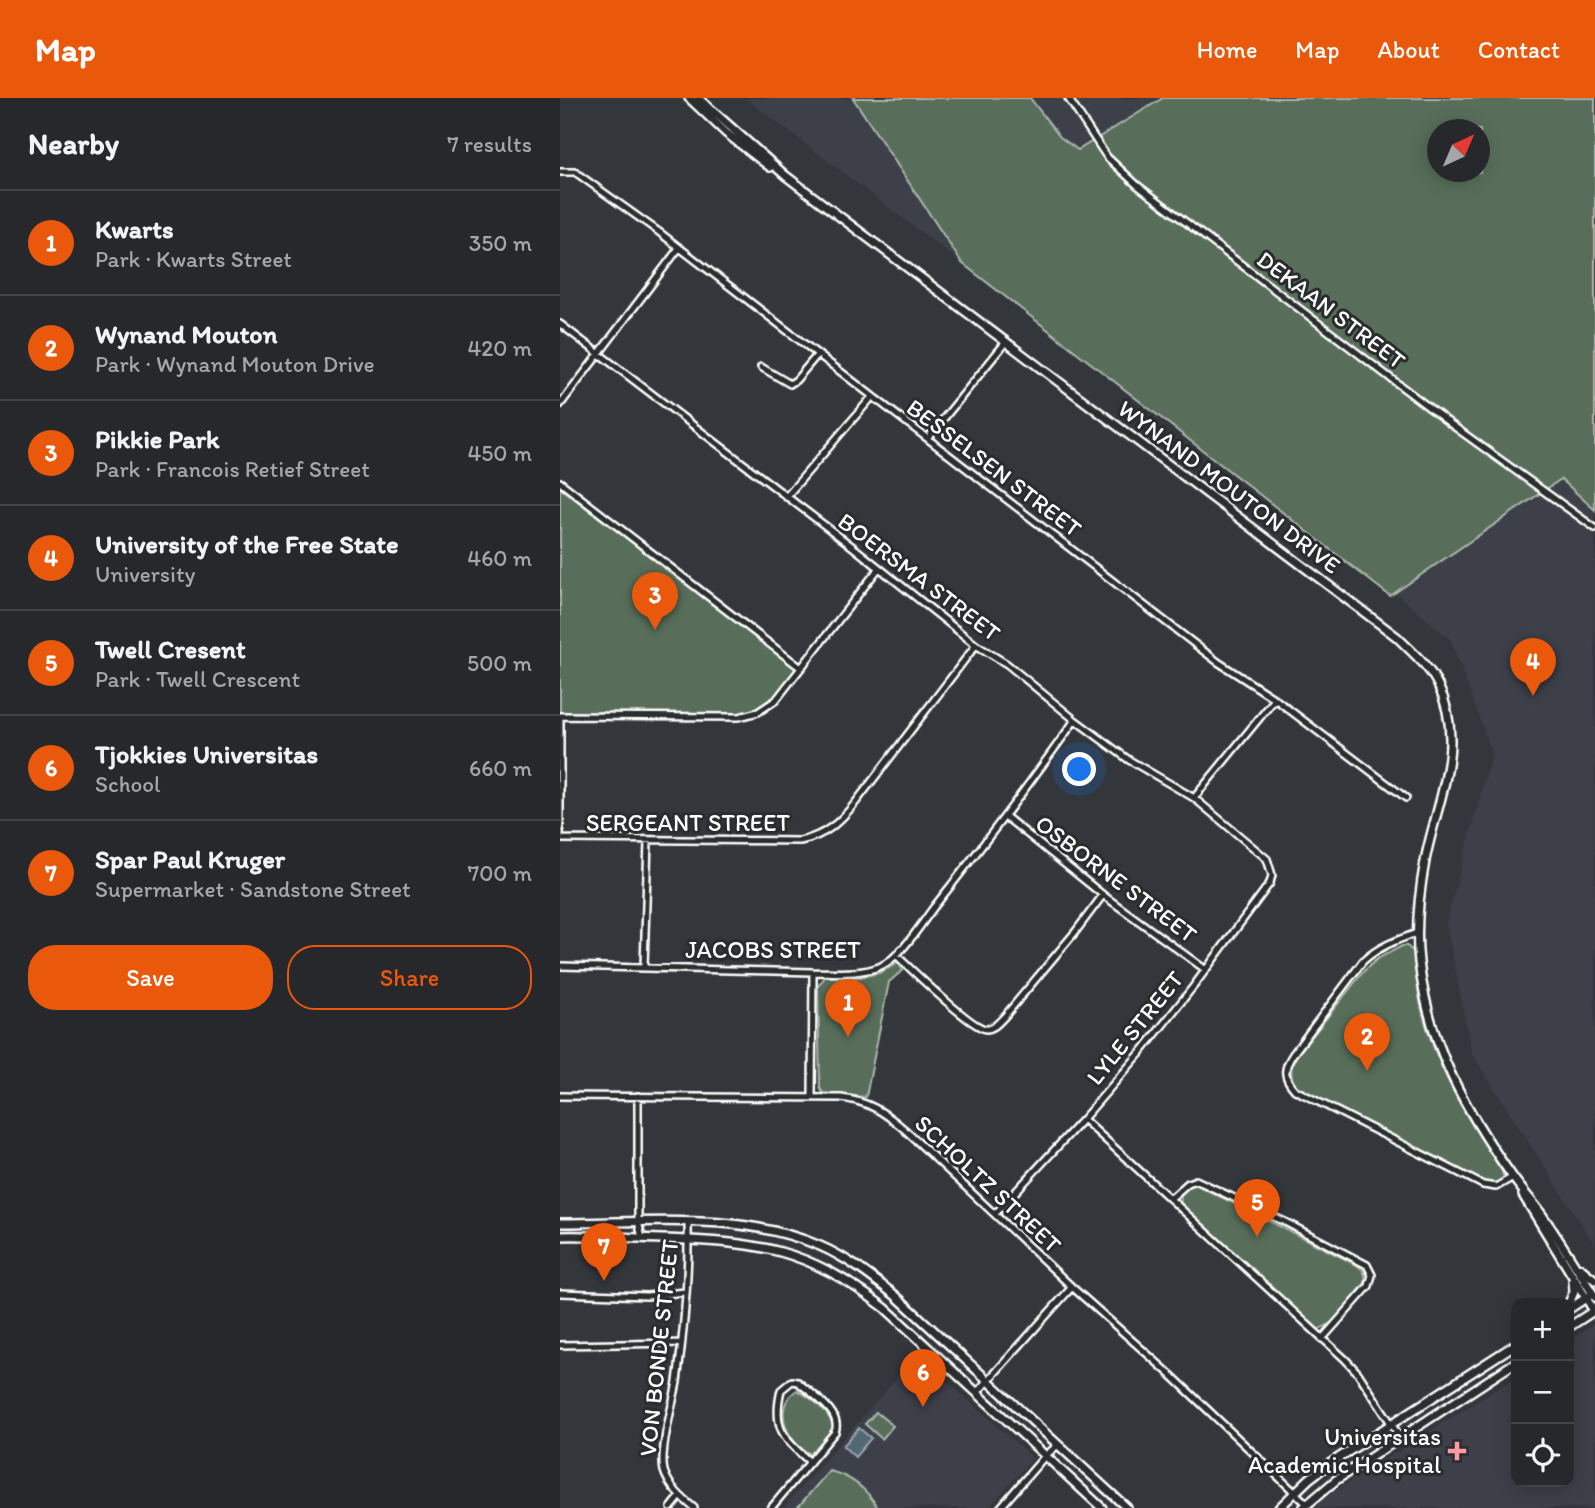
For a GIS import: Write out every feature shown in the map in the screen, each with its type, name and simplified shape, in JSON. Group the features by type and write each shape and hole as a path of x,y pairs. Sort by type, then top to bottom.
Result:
{"street":[{"name":"WYNAND MOUTON DRIVE","path":"689,98 786,176 1397,638 1427,667 1445,703 1449,719 1450,754 1448,775 1425,860 1417,933 1422,986 1430,1019 1445,1065 1471,1114 1571,1260 1592,1295 1595,1312"},
{"name":"DEKAAN STREET","path":"1068,98 1107,157 1137,185 1452,425 1595,528"},
{"name":"WYNAND MOUTON DRIVE","path":"700,100 727,128"},
{"name":"BESSELSEN STREET","path":"560,172 569,170 583,177 679,248 1218,662 1275,699 1406,798"},
{"path":"560,405 679,248"},
{"name":"BOERSMA STREET","path":"560,324 976,645 1007,664 1129,760 1194,798 1260,852"},
{"path":"928,438 1005,343"},
{"path":"761,367 790,384 818,354"},
{"path":"786,497 872,397"},
{"path":"560,482 801,668"},
{"path":"560,839 560,716 747,717 776,700 879,568"},
{"name":"SERGEANT STREET","path":"560,839 800,841 823,834 837,824 856,803 976,645"},
{"path":"1194,798 1275,699"},
{"name":"JACOBS STREET","path":"560,966 813,972 867,970 881,966 896,955 1006,817 1076,720"},
{"name":"OSBORNE STREET","path":"1006,817 1103,895 1206,970"},
{"path":"644,967 648,841"},
{"name":"LYLE STREET","path":"995,1214 1143,1049 1270,883 1271,867 1260,852"},
{"path":"896,955 946,1001 977,1026 986,1029 995,1026 1004,1017 1103,895"},
{"path":"1417,933 1377,950 1363,961 1286,1064 1285,1076 1295,1090 1483,1185 1496,1187 1514,1178"},
{"path":"812,1097 813,972"},
{"name":"SCHOLTZ STREET","path":"560,1096 812,1097 858,1100 876,1107 897,1123 1072,1287 1171,1375 1295,1492 1305,1506"},
{"path":"638,1097 638,1221 642,1238"},
{"path":"1083,1119 1358,1373 1400,1437"},
{"name":"WYNAND MOUTON DRIVE","path":"1514,1178 1531,1211 1572,1274 1592,1295"},
{"path":"1170,1199 1188,1183 1196,1180 1367,1265 1372,1275 1369,1286 1322,1339"},
{"path":"560,1223 638,1221 732,1224 787,1234 822,1247 871,1276 896,1296 1127,1508"},
{"name":"VON BONDE STREET","path":"688,1222 680,1343 663,1464 667,1478 680,1497 694,1508"},
{"path":"560,1236 688,1238 770,1247 808,1259 856,1286 885,1308 1102,1508"},
{"path":"828,1270 835,1254"},
{"path":"1571,1260 1595,1280"},
{"path":"1571,1298 1574,1292 1572,1274"},
{"path":"977,1393 1072,1287"},
{"path":"560,1293 647,1296 685,1292"},
{"path":"1574,1306 1592,1295"},
{"path":"1574,1324 1595,1312"},
{"path":"560,1345 680,1343"},
{"path":"1279,1508 1326,1466 1511,1347"},
{"path":"1305,1506 1336,1480 1511,1365"},
{"path":"771,1508 810,1462 835,1432 838,1422 831,1412 798,1382 792,1381 781,1390 781,1433 810,1462"},
{"path":"1000,1508 1045,1456 1058,1445"},
{"path":"671,1508 680,1497"}],"shaded area":[{"path":"745,98 1595,98 1595,1245 1472,1054 1446,923 1492,753 1451,640 1399,596"},
{"name":"Universitas Academic Hospital","path":"1595,1323 1595,1508 1314,1508 1324,1498 1511,1380 1511,1487 1574,1487 1574,1338"},
{"path":"917,1355 1033,1458 988,1508 783,1508"}],"green space":[{"path":"853,98 1030,98 1060,137 1078,150 1163,98 1595,98 1595,510 1561,479 1390,596 962,263"},
{"path":"560,488 799,668 779,699 751,716 560,714"},
{"path":"1407,946 1414,952 1421,1006 1444,1071 1465,1112 1502,1171 1502,1185 1492,1189 1301,1094 1293,1081 1291,1073 1295,1058 1364,971 1377,959"},
{"path":"898,963 903,970 889,982 866,1097 823,1093 820,1088 818,986 825,977 861,977 879,973"},
{"path":"1193,1183 1355,1264 1364,1272 1365,1283 1337,1318 1315,1330 1182,1211 1181,1194 1185,1187"},
{"path":"920,1361 932,1372 916,1390 903,1379"},
{"path":"797,1390 819,1406 834,1428 811,1454 795,1442 785,1424 785,1405"},
{"path":"876,1412 893,1426 882,1439 865,1424"},
{"path":"829,1471 858,1484 878,1508 797,1508"}],"water":[{"path":"859,1428 871,1438 855,1457 843,1446"}],"place":[{"name":"Pikkie Park","path":"655,630"},
{"name":"University of the Free State","path":"1533,696"},
{"name":"Kwarts","path":"848,1037"},
{"name":"Wynand Mouton","path":"1367,1071"},
{"name":"Twell Cresent","path":"1257,1237"},
{"name":"Spar Paul Kruger","path":"604,1281"},
{"name":"Tjokkies Universitas","path":"923,1407"},
{"name":"Universitas Academic Hospital","path":"1457,1451"}]}
